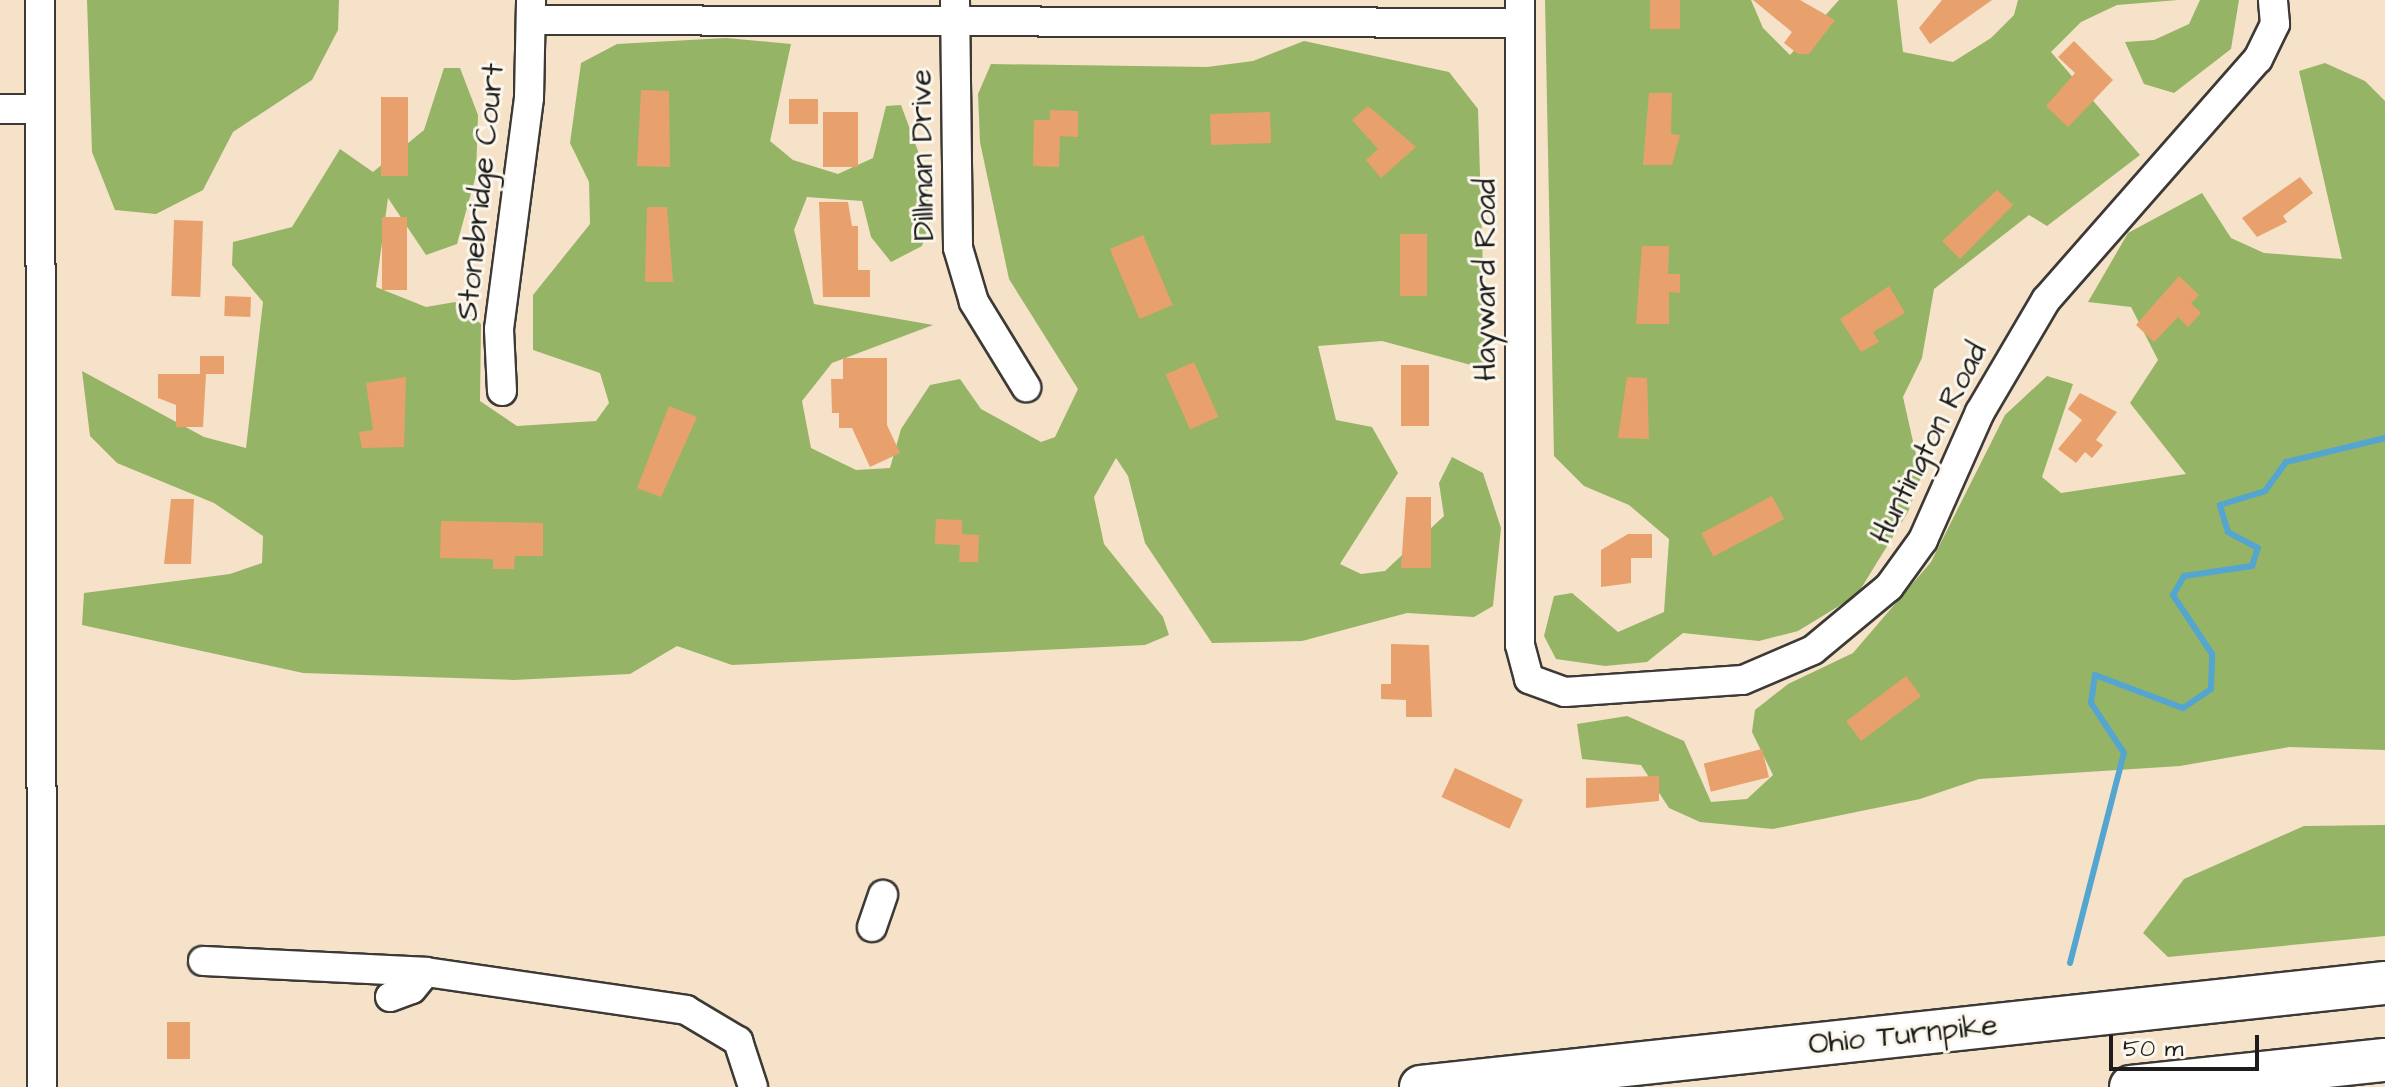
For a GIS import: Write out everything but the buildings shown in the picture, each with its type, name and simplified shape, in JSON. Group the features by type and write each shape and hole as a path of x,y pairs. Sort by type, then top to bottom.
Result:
{"highway":[{"name":"Ohio Turnpike","path":"1421,1087 2385,983"},
{"path":"2131,1087 2385,1060"}],"street":[{"path":"40,0 42,1087"},
{"name":"Huntington Road","path":"1520,560 1522,664 1529,679 1565,692 1743,680 1841,632 1889,587 1923,540 2002,368 2046,300 2258,59 2275,24 2273,0"},
{"path":"532,10 1520,12"},
{"name":"Stonebridge Court","path":"502,391 499,329 521,178 532,10"},
{"name":"Dillman Drive","path":"955,10 958,248 974,302 1026,387"},
{"name":"Hayward Road","path":"1520,12 1520,560"},
{"path":"0,109 38,109"},
{"path":"872,927 883,895"},
{"path":"203,961 426,972 686,1010 738,1041 753,1087"},
{"path":"390,997 412,989 426,972"}],"green space":[{"path":"87,0 339,0 338,30 312,80 233,132 203,190 156,214 115,210 92,152"},
{"path":"1545,0 1751,0 1763,28 1790,55 1839,0 1897,0 1903,52 1953,62 1991,38 2014,15 2018,0 2178,0 2117,5 2081,22 2051,52 2140,155 2047,226 2029,215 1934,289 1922,358 1903,397 1921,477 1908,512 1857,595 1798,631 1759,641 1683,633 1647,662 1605,666 1556,659 1544,636 1554,596 1572,593 1618,632 1664,612 1669,539 1629,505 1584,486 1554,456"},
{"path":"2200,0 2239,0 2231,49 2174,93 2144,84 2125,42 2154,40 2189,24"},
{"path":"726,38 791,44 770,141 793,160 838,174 873,158 886,106 901,105 925,170 931,220 922,246 891,262 871,237 862,201 807,197 794,230 814,304 933,325 832,363 802,401 811,448 856,470 890,468 901,429 930,385 960,379 981,409 1041,442 1055,437 1078,389 1009,279 980,142 978,94 991,64 1207,67 1253,61 1304,41 1449,72 1478,109 1486,369 1382,341 1318,346 1336,420 1372,427 1398,473 1340,564 1361,574 1385,571 1444,516 1439,483 1452,457 1483,473 1501,528 1493,606 1474,617 1407,613 1302,641 1212,643 1145,543 1128,476 1116,458 1094,497 1104,544 1163,617 1169,635 1145,645 732,665 677,646 630,674 514,680 303,673 82,625 84,593 230,574 262,563 263,536 214,503 117,463 90,436 82,371 204,437 246,448 263,302 232,265 233,242 292,227 340,149 373,172 424,130 444,68 460,68 478,115 476,175 457,244 426,255 388,198 376,287 426,307 455,302 481,324 480,401 517,426 596,421 609,403 600,373 533,350 533,295 590,224 589,182 570,143 581,63 617,44"},
{"path":"2325,63 2365,81 2385,101 2385,750 2289,747 2180,766 1979,779 1920,799 1773,829 1700,822 1669,808 1641,765 1582,759 1577,724 1627,716 1684,741 1711,802 1747,799 1773,775 1752,732 1755,710 1788,684 1853,653 1931,562 2005,415 2047,376 2073,384 2042,477 2061,493 2186,474 2130,403 2158,360 2131,307 2088,302 2128,233 2202,193 2231,238 2264,253 2342,259 2299,71"},
{"path":"2385,825 2385,936 2168,957 2143,933 2184,879 2304,826"}],"waterway":[{"path":"2070,963 2124,753 2091,703 2095,675 2183,708 2211,689 2212,654 2173,595 2184,576 2252,566 2258,548 2228,532 2220,505 2265,491 2286,462 2385,438"}]}
